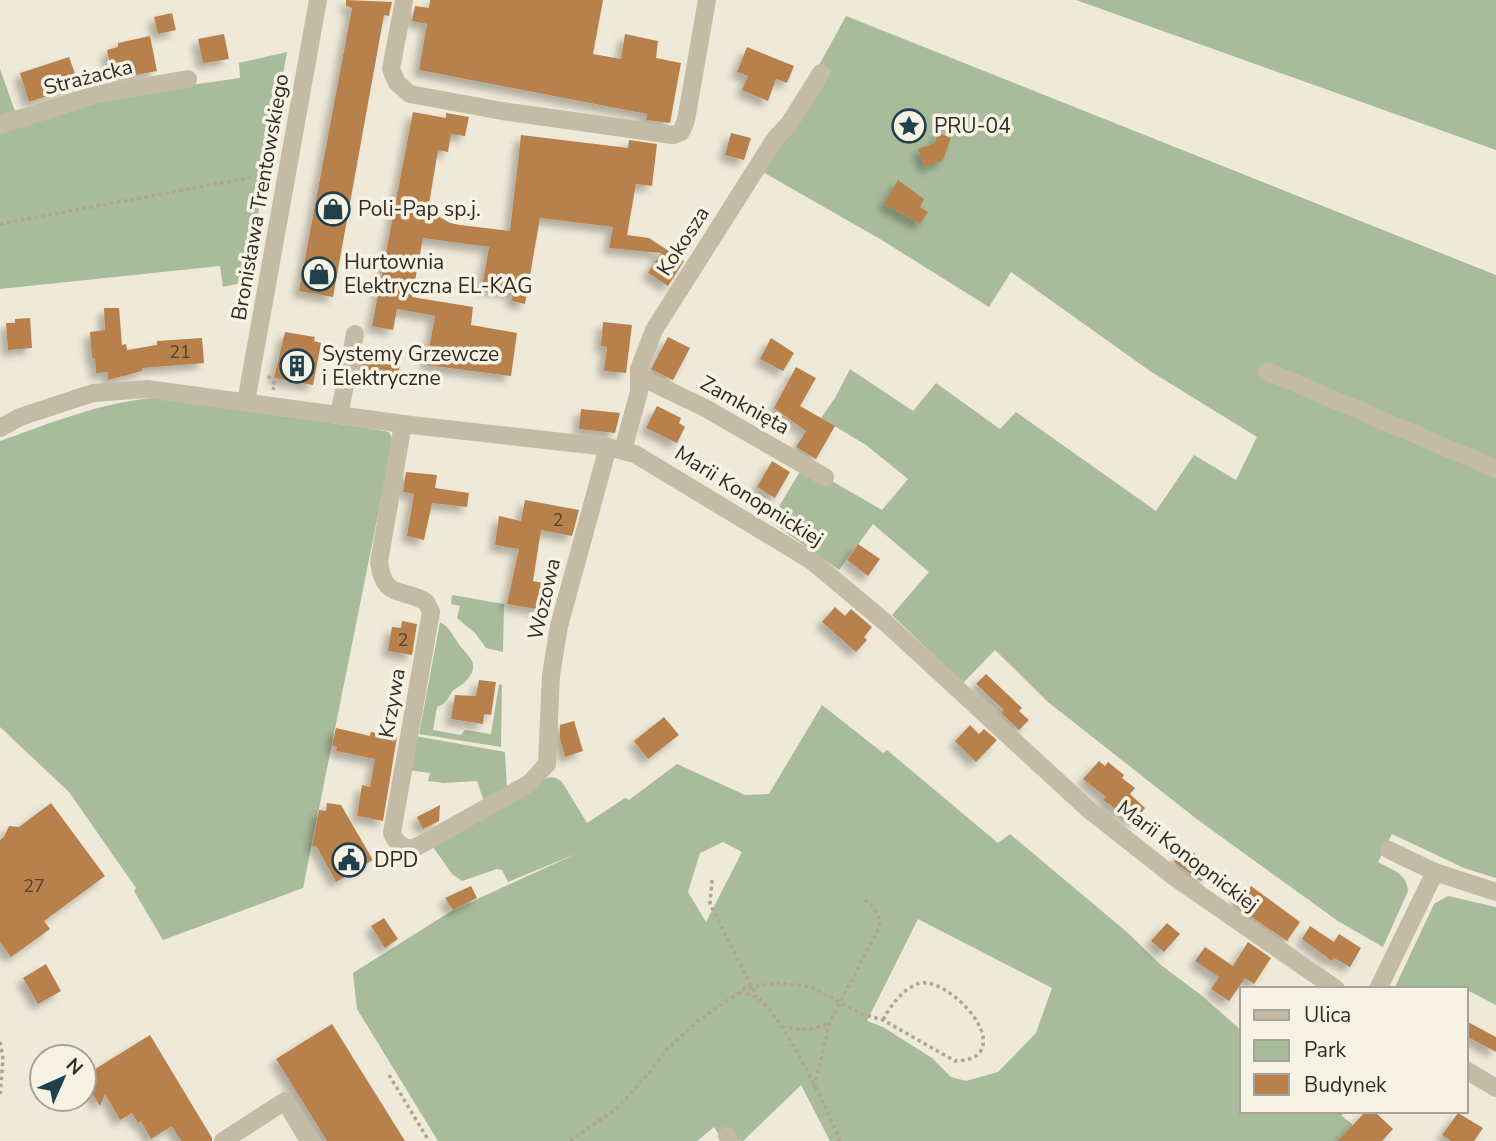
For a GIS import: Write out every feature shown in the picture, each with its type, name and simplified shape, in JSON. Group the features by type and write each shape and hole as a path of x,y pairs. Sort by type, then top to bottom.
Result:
{"street":[{"name":"Bronisława Trentowskiego","path":"246,402 318,0"},
{"path":"404,0 391,69 397,83 410,93 502,111 673,135 681,132 686,120 707,0"},
{"name":"Kokosza","path":"615,448 639,392 639,369 645,350 660,321 775,139 789,124 821,73"},
{"name":"Strażacka","path":"0,125 94,94 188,79"},
{"path":"339,415 355,334"},
{"path":"1267,371 1496,469"},
{"name":"Zamknięta","path":"639,380 647,380 705,408 825,477"},
{"name":"Marii Konopnickiej","path":"0,428 20,417 93,393 147,389 403,424 615,448 635,454 813,561 1087,808 1173,876 1333,987"},
{"name":"Krzywa","path":"403,424 379,562 381,577 389,588 426,602 431,612 392,833 405,848 413,849 530,783 547,764"},
{"name":"Wozowa","path":"547,764 551,675 559,626 615,448"},
{"path":"1390,850 1435,873 1496,892"},
{"path":"1379,987 1435,873"},
{"path":"1468,1071 1496,1088"},
{"path":"223,1141 285,1101 309,1141"}],"path":[{"path":"0,225 259,176"},
{"path":"712,880 710,904 751,987 781,1025 840,1141"},
{"path":"814,1087 830,1022 879,928 880,919 876,909 862,897"},
{"path":"570,1141 616,1109 650,1072 666,1049 699,1020 751,987 777,984 811,987 862,1014 883,1020 955,1061 969,1060 980,1053 984,1039 979,1022 963,1005 942,988 929,983 919,983 907,990 883,1020"},
{"path":"739,993 757,997"},
{"path":"781,1025 801,1031 815,1029 830,1022"},
{"path":"0,1042 3,1059 0,1095"},
{"path":"389,1075 429,1141"}],"green space":[{"path":"1076,0 1496,0 1496,150"},
{"path":"846,16 1496,275 1496,878 1464,868 1392,834 1378,862 1402,876 1408,891 1383,947 1338,921 1198,820 1048,702 995,650 963,683 892,615 929,572 873,524 839,570 770,521 804,465 882,510 908,479 866,445 821,418 850,369 913,411 936,383 1000,429 1016,412 1156,511 1194,455 1236,480 1257,437 1150,371 1011,272 989,307 880,239 761,171"},
{"path":"287,52 246,282 223,287 220,266 0,289 0,130 56,109 141,92 240,78 239,63"},
{"path":"0,69 16,114 0,119"},
{"path":"153,398 367,428 389,432 393,440 303,888 163,940 134,891 136,888 69,792 0,727 0,441 94,409"},
{"path":"452,595 504,604 503,652 486,648 475,633 457,618 460,606 451,604"},
{"path":"440,622 449,629 472,660 473,669 464,683 437,707 433,730 461,735 465,730 491,734 499,684 502,685 501,747 419,734"},
{"path":"822,705 883,753 887,750 998,843 1010,834 1128,933 1161,965 1240,1029 1240,1113 1343,1113 1342,1116 1352,1124 1350,1141 830,1141 801,1085 743,1141 721,1138 714,1127 697,1141 438,1141 357,1009 353,973 453,910 578,853 508,882 502,870 497,869 462,881 452,874 433,847 548,778 562,782 587,823 625,798 629,800 677,764 745,795 769,794","holes":["723,842 742,852 706,922 688,892 700,853","918,919 1052,988 1036,1033 998,1072 966,1081 951,1077 932,1058 883,1027 867,1021"]},
{"path":"415,736 505,752 507,790 484,802 477,781 428,781 430,773 409,770"},
{"path":"1448,896 1496,907 1496,1005 1468,991 1468,987 1395,987 1434,904"}],"building":[{"path":"346,0 392,2 389,16 384,15 333,297 299,291 352,8 346,6"},
{"path":"430,0 603,0 593,54 621,59 625,34 658,41 656,58 681,63 670,123 646,120 647,114 419,70 427,24 412,21 415,6 429,8"},
{"path":"172,13 176,30 158,34 154,17"},
{"path":"224,34 229,59 203,63 198,39"},
{"path":"150,36 157,71 113,79 107,50 118,47 118,43"},
{"path":"747,47 794,66 787,83 776,79 768,101 742,90 748,76 737,72"},
{"path":"69,57 79,85 29,102 20,73"},
{"path":"413,112 446,118 446,113 469,117 465,136 451,134 448,152 438,150 428,210 450,223 460,225 510,231 521,135 628,148 629,140 657,144 652,186 636,184 627,235 649,238 684,261 668,286 648,273 661,253 609,248 613,227 540,218 525,304 512,301 513,292 482,288 489,247 423,238 412,297 473,307 471,325 517,333 511,376 426,365 435,316 397,309 393,330 372,326"},
{"path":"731,133 751,138 744,160 725,155"},
{"path":"938,133 951,138 943,160 925,167 918,149 935,143"},
{"path":"898,180 924,199 920,207 928,212 920,224 884,204"},
{"path":"104,308 119,308 122,345 126,344 127,350 157,345 157,341 202,338 204,363 142,368 142,371 108,380 108,372 96,373 90,332 105,330"},
{"path":"30,318 32,348 8,350 6,323"},
{"path":"603,322 632,325 626,373 604,371 607,347 601,346"},
{"name":"Systemy Grzewcze i Elektryczne","path":"285,332 315,337 314,341 321,343 313,385 274,378"},
{"path":"668,337 690,348 673,380 651,369"},
{"path":"771,338 794,353 783,371 760,359"},
{"path":"363,352 401,359 398,375 360,368"},
{"path":"796,367 816,378 800,406 835,426 816,459 796,447 806,431 774,408"},
{"path":"657,406 681,418 679,423 685,427 677,443 646,428"},
{"path":"581,409 620,413 615,433 579,429"},
{"path":"772,461 790,472 775,498 757,487"},
{"path":"406,472 437,475 435,488 469,493 467,507 432,503 424,540 407,536 414,494 403,492"},
{"path":"525,500 579,510 572,536 541,530 533,581 547,584 542,610 507,604 519,549 495,545 499,516 521,521"},
{"path":"858,544 880,559 868,576 847,560"},
{"path":"835,607 845,616 851,609 872,627 864,637 867,640 856,652 822,622"},
{"path":"402,621 417,624 412,655 388,651 392,627 401,628"},
{"path":"986,674 1022,708 1019,711 1029,720 1019,730 1001,713 1004,710 976,684"},
{"path":"479,680 496,682 491,715 484,714 483,724 451,719 455,695 476,696"},
{"path":"664,717 679,735 648,759 634,741"},
{"path":"574,721 583,751 565,757 560,739 560,725"},
{"path":"970,725 979,734 984,729 997,740 976,762 955,741"},
{"path":"336,728 370,736 371,732 397,737 383,821 357,816 362,785 370,787 375,759 336,751 337,747 332,746"},
{"path":"1099,761 1105,766 1108,762 1135,788 1130,794 1145,808 1134,822 1103,800 1106,797 1083,779"},
{"path":"51,803 105,876 44,921 50,929 11,957 0,942 0,840 9,826 19,827"},
{"path":"327,803 341,805 373,860 336,882 317,847 312,846 319,810 326,811"},
{"path":"440,805 439,821 423,829 417,817"},
{"path":"1186,847 1212,866 1201,881 1174,862"},
{"path":"471,886 477,898 453,910 445,898"},
{"path":"1251,886 1300,922 1287,941 1233,904 1244,888 1248,891"},
{"path":"384,918 398,939 385,948 371,926"},
{"path":"1167,923 1180,934 1164,952 1151,941"},
{"path":"1310,926 1334,942 1339,934 1361,948 1350,967 1334,958 1332,961 1302,939"},
{"path":"1248,942 1271,958 1254,984 1245,978 1229,1001 1211,989 1219,977 1195,961 1205,947 1233,966"},
{"path":"46,964 61,991 38,1004 23,978"},
{"path":"1468,1022 1496,1037 1496,1052 1468,1037"},
{"path":"332,1024 405,1141 327,1141 276,1059"},
{"path":"150,1035 212,1141 181,1141 172,1126 151,1139 141,1121 138,1123 132,1113 120,1120 105,1094 100,1106 98,1103 98,1067"},
{"path":"1364,1113 1376,1113 1393,1129 1382,1141 1338,1141"},
{"path":"1458,1113 1483,1128 1474,1141 1451,1141 1442,1135"}],"place":[{"name":"PRU-04","path":"909,126"},
{"name":"Poli-Pap sp.j.","path":"333,209"},
{"name":"Hurtownia Elektryczna EL-KAG","path":"319,274"},
{"name":"Systemy Grzewcze i Elektryczne","path":"297,366"},
{"name":"DPD","path":"349,860"}]}
